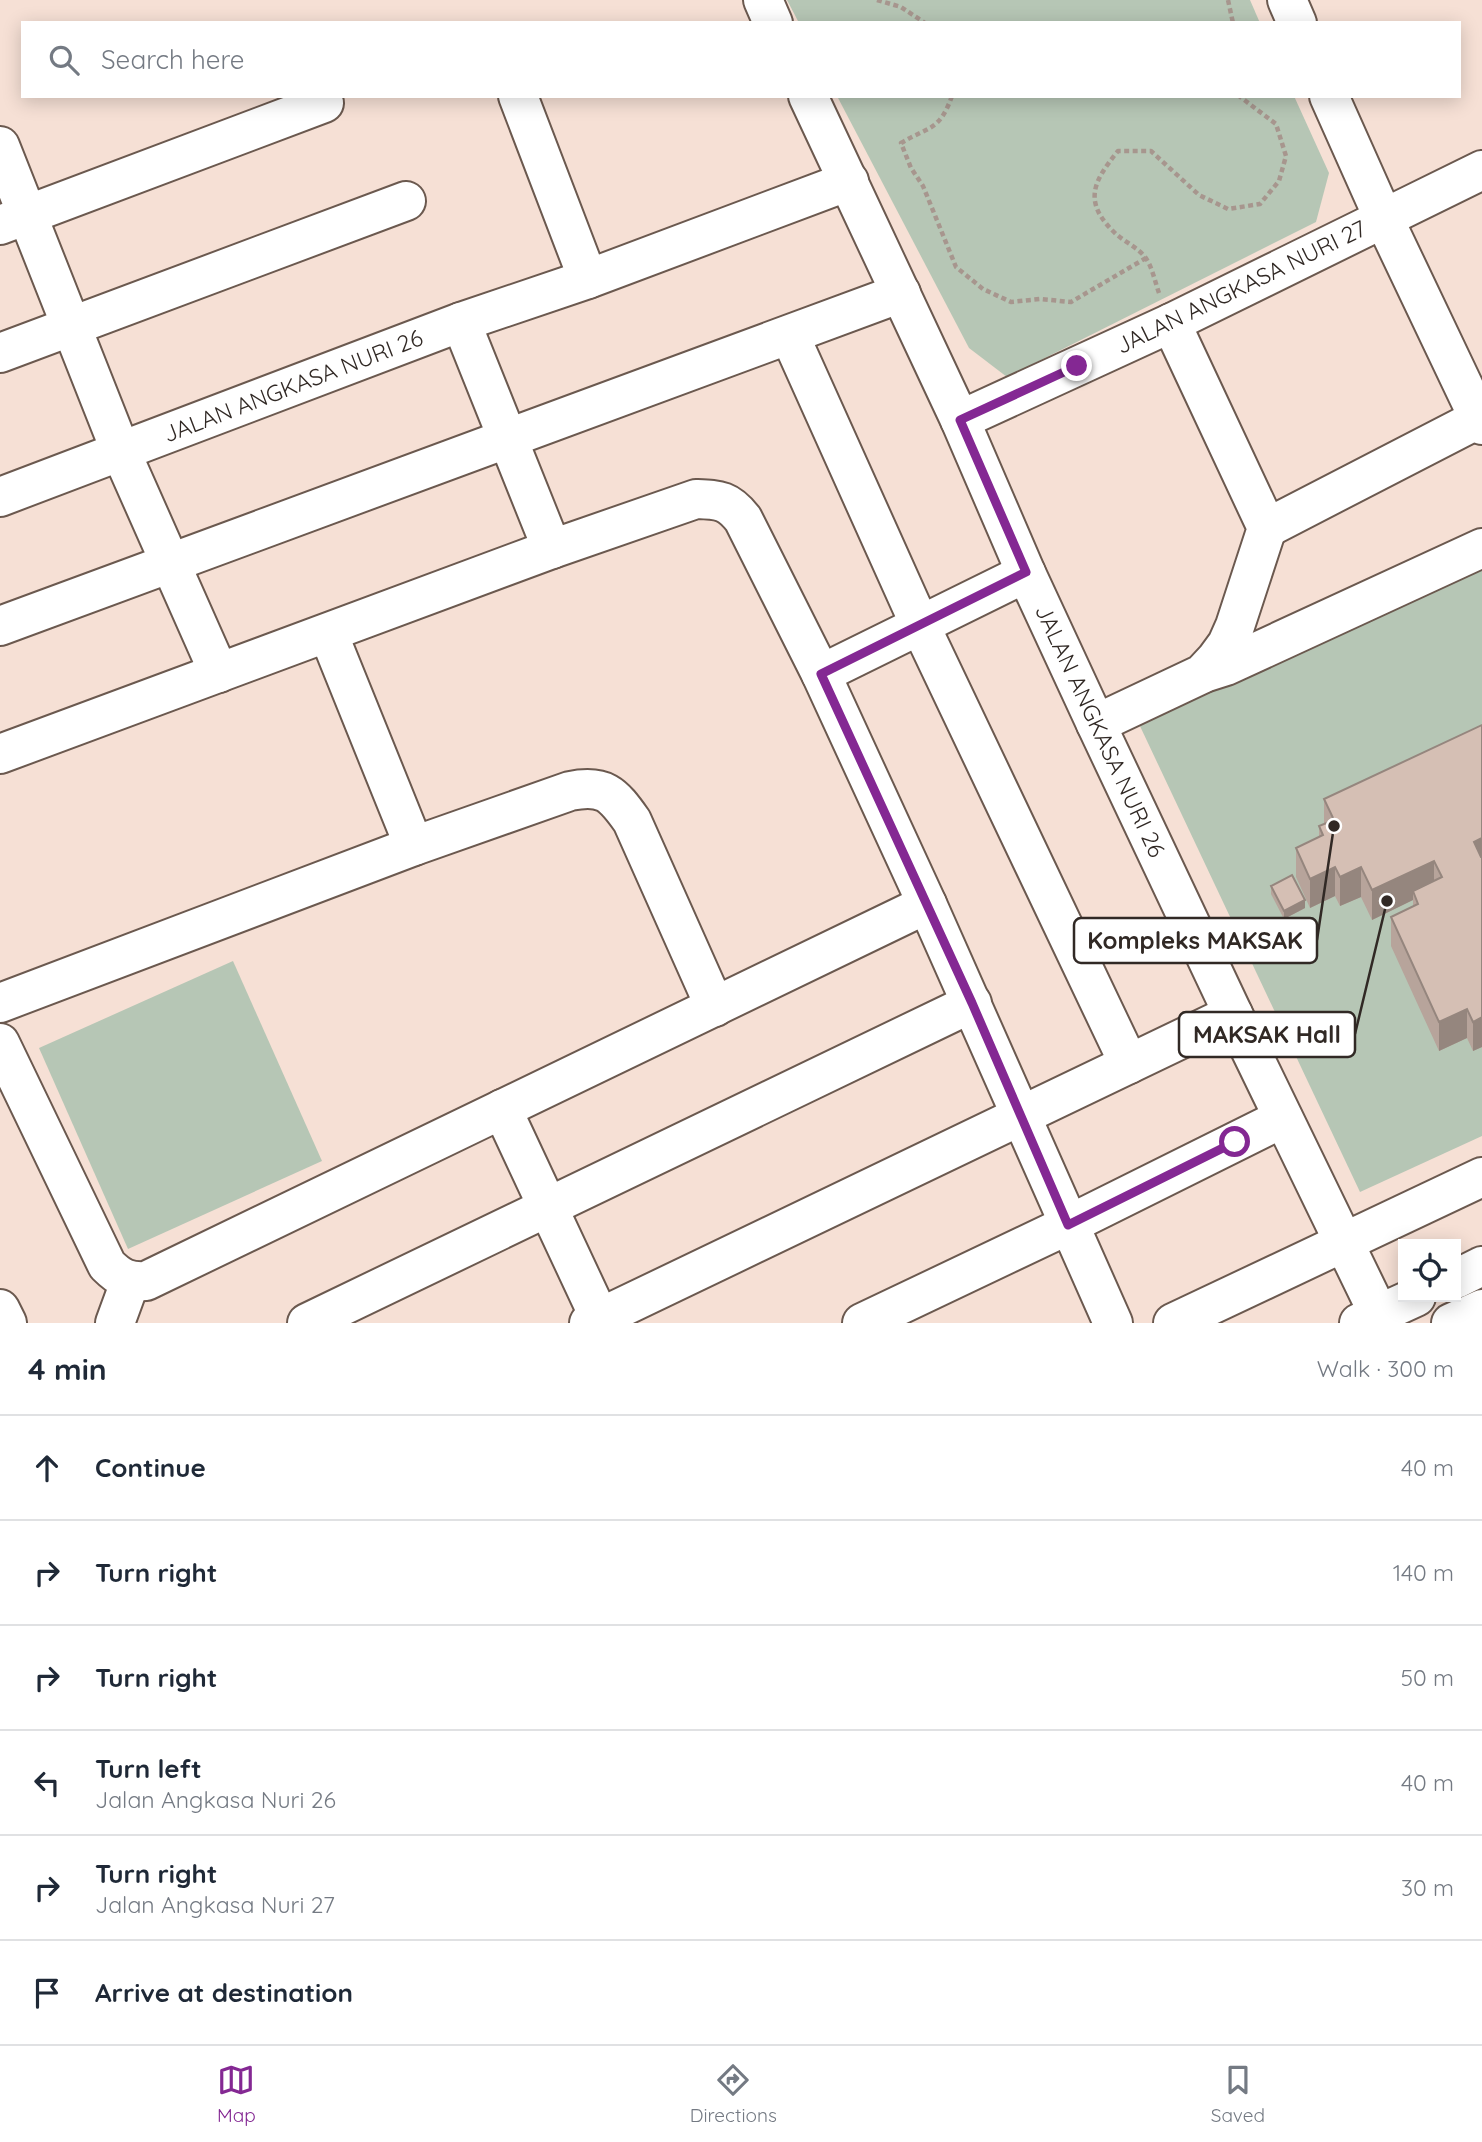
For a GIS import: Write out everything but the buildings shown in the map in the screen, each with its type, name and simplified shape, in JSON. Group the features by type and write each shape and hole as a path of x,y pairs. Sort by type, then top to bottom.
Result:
{"street":[{"path":"763,0 772,21"},
{"path":"1287,0 1296,21"},
{"path":"519,98 588,279"},
{"name":"JALAN ANGKASA NURI 26","path":"809,98 960,420 1096,724 1343,1243 1374,1320"},
{"path":"1267,528 1481,420 1383,217 1330,98"},
{"path":"13,220 324,103"},
{"path":"0,146 13,220 72,326 121,452 219,673"},
{"name":"JALAN ANGKASA NURI 27","path":"960,420 1171,323 1482,170"},
{"name":"JALAN ANGKASA NURI 26","path":"0,497 461,323 588,279 849,181"},
{"path":"0,354 405,201"},
{"path":"0,626 790,337 901,293"},
{"path":"461,323 552,549"},
{"path":"1171,323 1267,528 1227,645 1202,674"},
{"path":"790,337 920,625 1129,1064"},
{"path":"0,754 552,549 696,499 717,500 732,505 743,519 821,674 972,1003 1113,1323"},
{"path":"1096,724 1482,548"},
{"path":"821,674 1026,572"},
{"path":"328,633 414,846"},
{"path":"0,1003 414,846 570,791 590,787 607,792 619,802 632,821 715,1007"},
{"path":"0,1043 107,1265 117,1276 130,1282 146,1281 927,904"},
{"path":"307,1323 972,1003"},
{"path":"502,1110 597,1321 1233,1014"},
{"path":"862,1323 1283,1118"},
{"path":"1174,1323 1482,1177"},
{"path":"1461,1276 1482,1266"},
{"path":"115,1323 130,1282"},
{"path":"1374,1320 1407,1302"},
{"path":"0,1309 7,1323"},
{"path":"1451,1323 1482,1309"}],"path":[{"path":"877,0 901,7 922,21"},
{"path":"1228,0 1233,21"},
{"path":"951,98 947,110 933,129 901,143 911,168 923,186 957,267 984,289 1012,302 1040,299 1072,302 1146,258"},
{"path":"1171,323 1146,258 1100,218 1093,193 1101,172 1118,150 1151,151 1199,195 1228,209 1260,204 1279,181 1286,156 1276,124 1242,98"}],"green space":[{"path":"787,0 1250,0 1259,21 798,21"},
{"path":"838,98 1295,98 1329,173 1316,222 1007,377 969,348"},
{"path":"1482,563 1482,1136 1360,1192 1139,724"},
{"path":"233,961 322,1161 128,1249 39,1048"}],"place":[{"name":"Kompleks MAKSAK","path":"1334,826"},
{"name":"MAKSAK Hall","path":"1387,901"}],"route":[{"path":"1077,366 960,420 1026,572 821,674 972,1003 1068,1225 1235,1142"}]}
